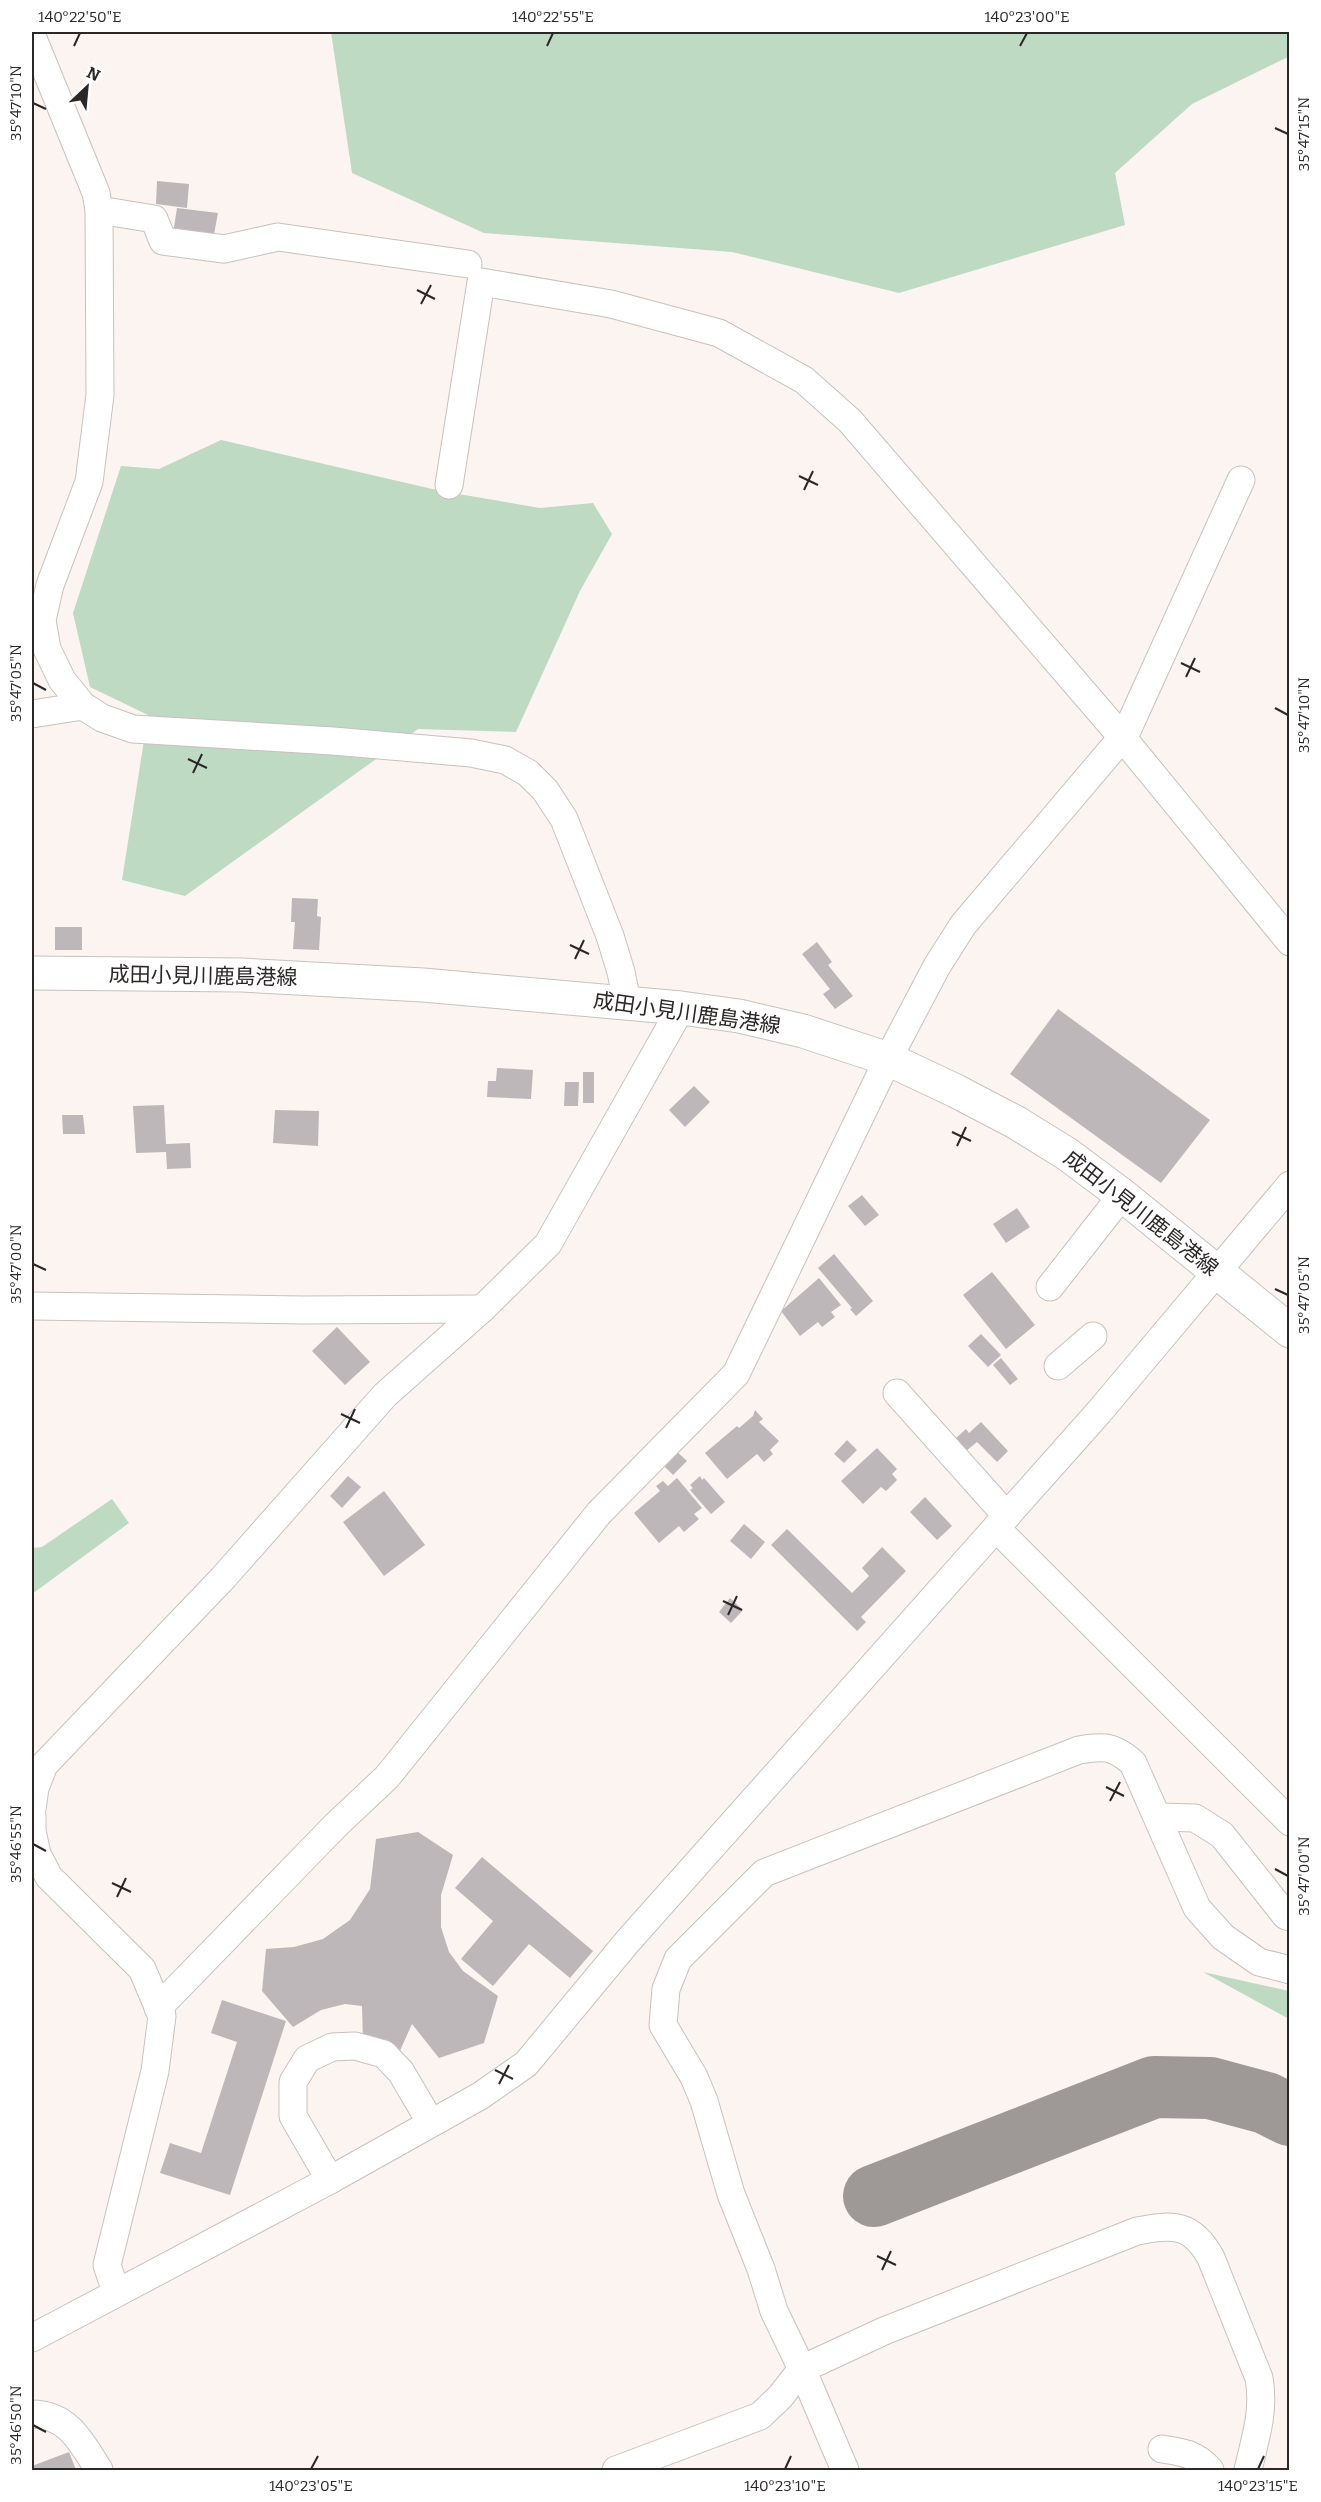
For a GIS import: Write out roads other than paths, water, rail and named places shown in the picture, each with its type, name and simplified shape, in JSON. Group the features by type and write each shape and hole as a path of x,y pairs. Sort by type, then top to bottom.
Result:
{"main road":[{"name":"成田小見川鹿島港線","path":"32,973 242,975 423,985 681,1008 739,1016 803,1031 888,1059 1017,1123 1067,1154 1122,1195 1290,1330"}],"street":[{"path":"32,36 96,194 99,210 100,394 89,482 50,585 42,620 47,649 62,680 83,706 102,718 116,733 133,729 333,741 471,753 505,760 528,773 545,790 564,819 610,936 627,1002"},
{"path":"99,210 154,219 163,241 224,249 278,237 468,264"},
{"path":"449,485 481,282 611,304 719,333 804,380 850,421 1122,737 1290,942"},
{"path":"158,2008 336,1825 387,1777 599,1514 736,1374 888,1059 937,966 963,925 1122,737 1241,480"},
{"path":"32,714 83,706"},
{"path":"32,1809 35,1788 44,1765 223,1578 385,1395 482,1309 548,1244 681,1008"},
{"path":"32,2338 330,2180 480,2096 526,2064 628,1941 1002,1522 1093,1406 1218,1273 1290,1185"},
{"path":"1050,1287 1122,1195"},
{"path":"32,1306 303,1310 482,1309"},
{"path":"1058,1366 1093,1336"},
{"path":"897,1393 1002,1522 1290,1822"},
{"path":"845,2470 802,2369 774,2311 761,2269 731,2194 704,2101 694,2077 663,2025 666,1989 678,1959 764,1873 1079,1750 1103,1746 1121,1752 1132,1763 1197,1908 1223,1937 1259,1962 1290,1970"},
{"path":"32,1816 32,1831 37,1854 49,1877 142,1969 162,2016 155,2071 107,2265 116,2292"},
{"path":"1158,1817 1195,1818 1222,1835 1286,1916 1290,1917"},
{"path":"330,2180 293,2116 293,2082 307,2059 332,2047 355,2046 384,2054 401,2072 431,2123"},
{"path":"616,2470 760,2416 780,2397 802,2369 884,2331 1137,2231 1167,2226 1188,2231 1203,2243 1259,2378 1262,2397 1261,2415 1248,2470"},
{"path":"32,2414 43,2414 61,2421 77,2435 99,2470"},
{"path":"1162,2449 1181,2452 1201,2459 1210,2470"}]}
